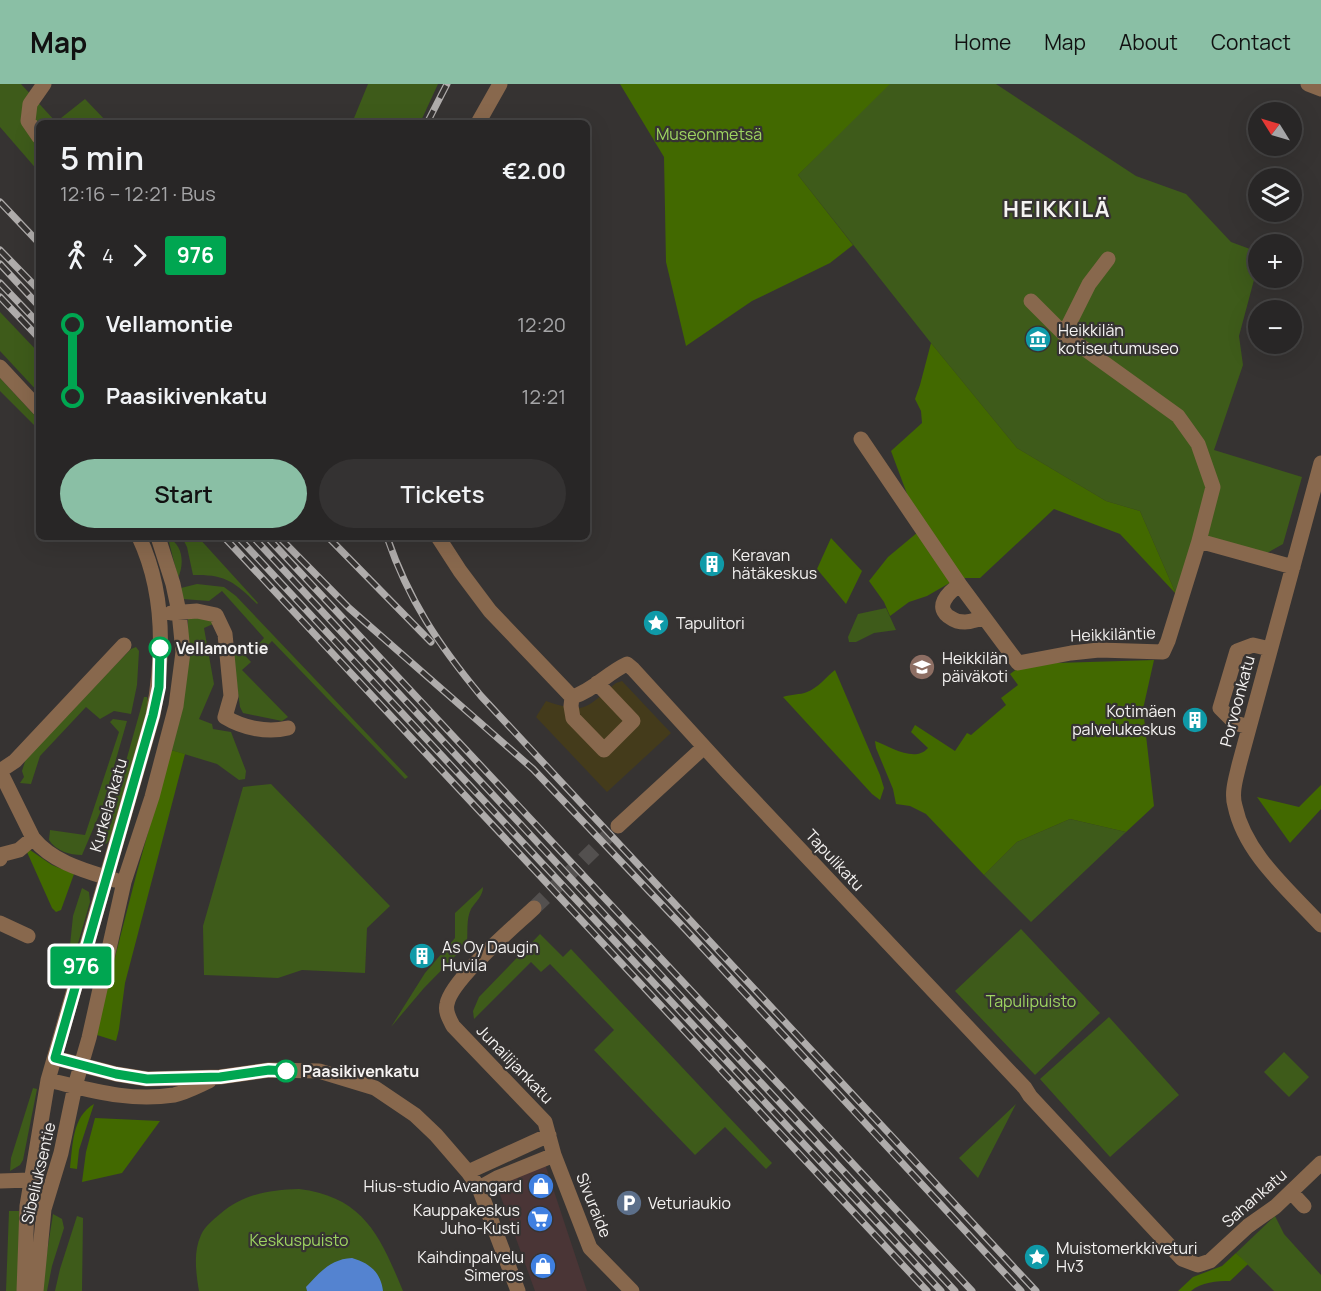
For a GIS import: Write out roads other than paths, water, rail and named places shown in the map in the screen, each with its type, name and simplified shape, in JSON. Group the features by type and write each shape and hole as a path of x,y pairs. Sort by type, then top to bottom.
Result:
{"street":[{"path":"36,132 28,121 30,104 44,84"},
{"path":"480,120 500,84"},
{"path":"1308,84 1321,89"},
{"path":"1064,334 1089,284 1108,259"},
{"path":"1031,302 1064,334 1178,416 1198,444 1213,487 1199,541 1293,567"},
{"path":"0,367 36,406"},
{"name":"Heikkiläntie","path":"861,439 960,585 1018,663 1099,650 1163,652 1199,541"},
{"name":"Porvoonkatu","path":"1321,463 1234,783 1234,805 1255,850 1321,925"},
{"name":"Kurkelankatu","path":"48,1080 153,715 161,662 159,614 156,588 140,540"},
{"path":"81,1065 124,882 152,797 176,706 183,652 179,612 159,540"},
{"path":"440,540 490,611 572,697 573,718 604,750 633,722 597,683"},
{"path":"960,585 946,596 942,608 944,613 963,623 984,618"},
{"path":"159,614 197,611 216,615 225,634 231,696 225,717 239,725 277,731 288,728"},
{"path":"124,645 15,760 0,771 33,838 53,857 124,882"},
{"path":"1249,727 1235,723 1220,708 1237,651 1253,645 1270,649"},
{"name":"Tapulikatu","path":"572,697 583,694 615,669 627,664 1018,1081 1174,1252 1182,1260 1198,1265 1210,1261"},
{"path":"618,826 704,747"},
{"path":"0,859 0,855 19,850 33,838"},
{"name":"Junailijankatu","path":"534,908 451,991 446,1011 453,1026 545,1122 554,1155"},
{"path":"0,923 28,936"},
{"path":"55,1058 116,1074 147,1079 220,1077 269,1070 319,1071 375,1088 415,1115 468,1172 479,1188 518,1291"},
{"name":"Sibeliuksentie","path":"36,1291 44,1209 61,1153 81,1065"},
{"path":"48,1080 101,1094 131,1096 175,1095 220,1077"},
{"name":"Sibeliuksentie","path":"24,1291 27,1206 48,1080"},
{"path":"468,1172 549,1135"},
{"path":"479,1188 497,1178 554,1155"},
{"name":"Sivuraide","path":"554,1155 591,1248 632,1291"},
{"name":"Sahankatu","path":"1210,1261 1248,1226 1275,1207 1321,1163"},
{"path":"0,1181 30,1180"},
{"path":"1291,1192 1304,1206"}],"water":[{"path":"352,1258 364,1263 377,1274 383,1291 307,1291 306,1287 326,1267"}],"tunnel":[{"path":"534,908 618,826"}],"railway":[{"path":"429,120 447,84"},
{"path":"0,202 36,240"},
{"path":"0,250 36,287"},
{"path":"0,264 36,303"},
{"path":"0,283 36,321"},
{"path":"0,297 36,335"},
{"path":"227,540 927,1291"},
{"path":"241,540 941,1291"},
{"path":"256,540 955,1291"},
{"path":"270,540 972,1291"},
{"path":"282,540 349,608 533,769 686,930 1021,1291"},
{"path":"331,540 431,642"},
{"path":"388,540 405,582 426,621 481,696 1036,1291"}],"place":[{"name":"Heikkilän kotiseutumuseo","path":"1038,339"},
{"name":"Keravan hätäkeskus","path":"712,564"},
{"name":"Tapulitori","path":"656,623"},
{"name":"Vellamontie","path":"160,648"},
{"name":"Heikkilän päiväkoti","path":"922,667"},
{"name":"Kotimäen palvelukeskus","path":"1195,720"},
{"name":"As Oy Daugin Huvila","path":"422,956"},
{"name":"Paasikivenkatu","path":"286,1071"},
{"name":"Hius-studio Avangard","path":"541,1186"},
{"name":"Veturiaukio","path":"629,1203"},
{"name":"Kauppakeskus Juho-Kusti","path":"540,1219"},
{"name":"Muistomerkkiveturi Hv3","path":"1037,1257"},
{"name":"Kaihdinpalvelu Simeros","path":"543,1266"}],"district":[{"name":"HEIKKILÄ","path":"1057,209"}],"park label":[{"name":"Museonmetsä","path":"709,134"},
{"name":"Tapulipuisto","path":"1031,1001"},
{"name":"Keskuspuisto","path":"299,1240"}]}
